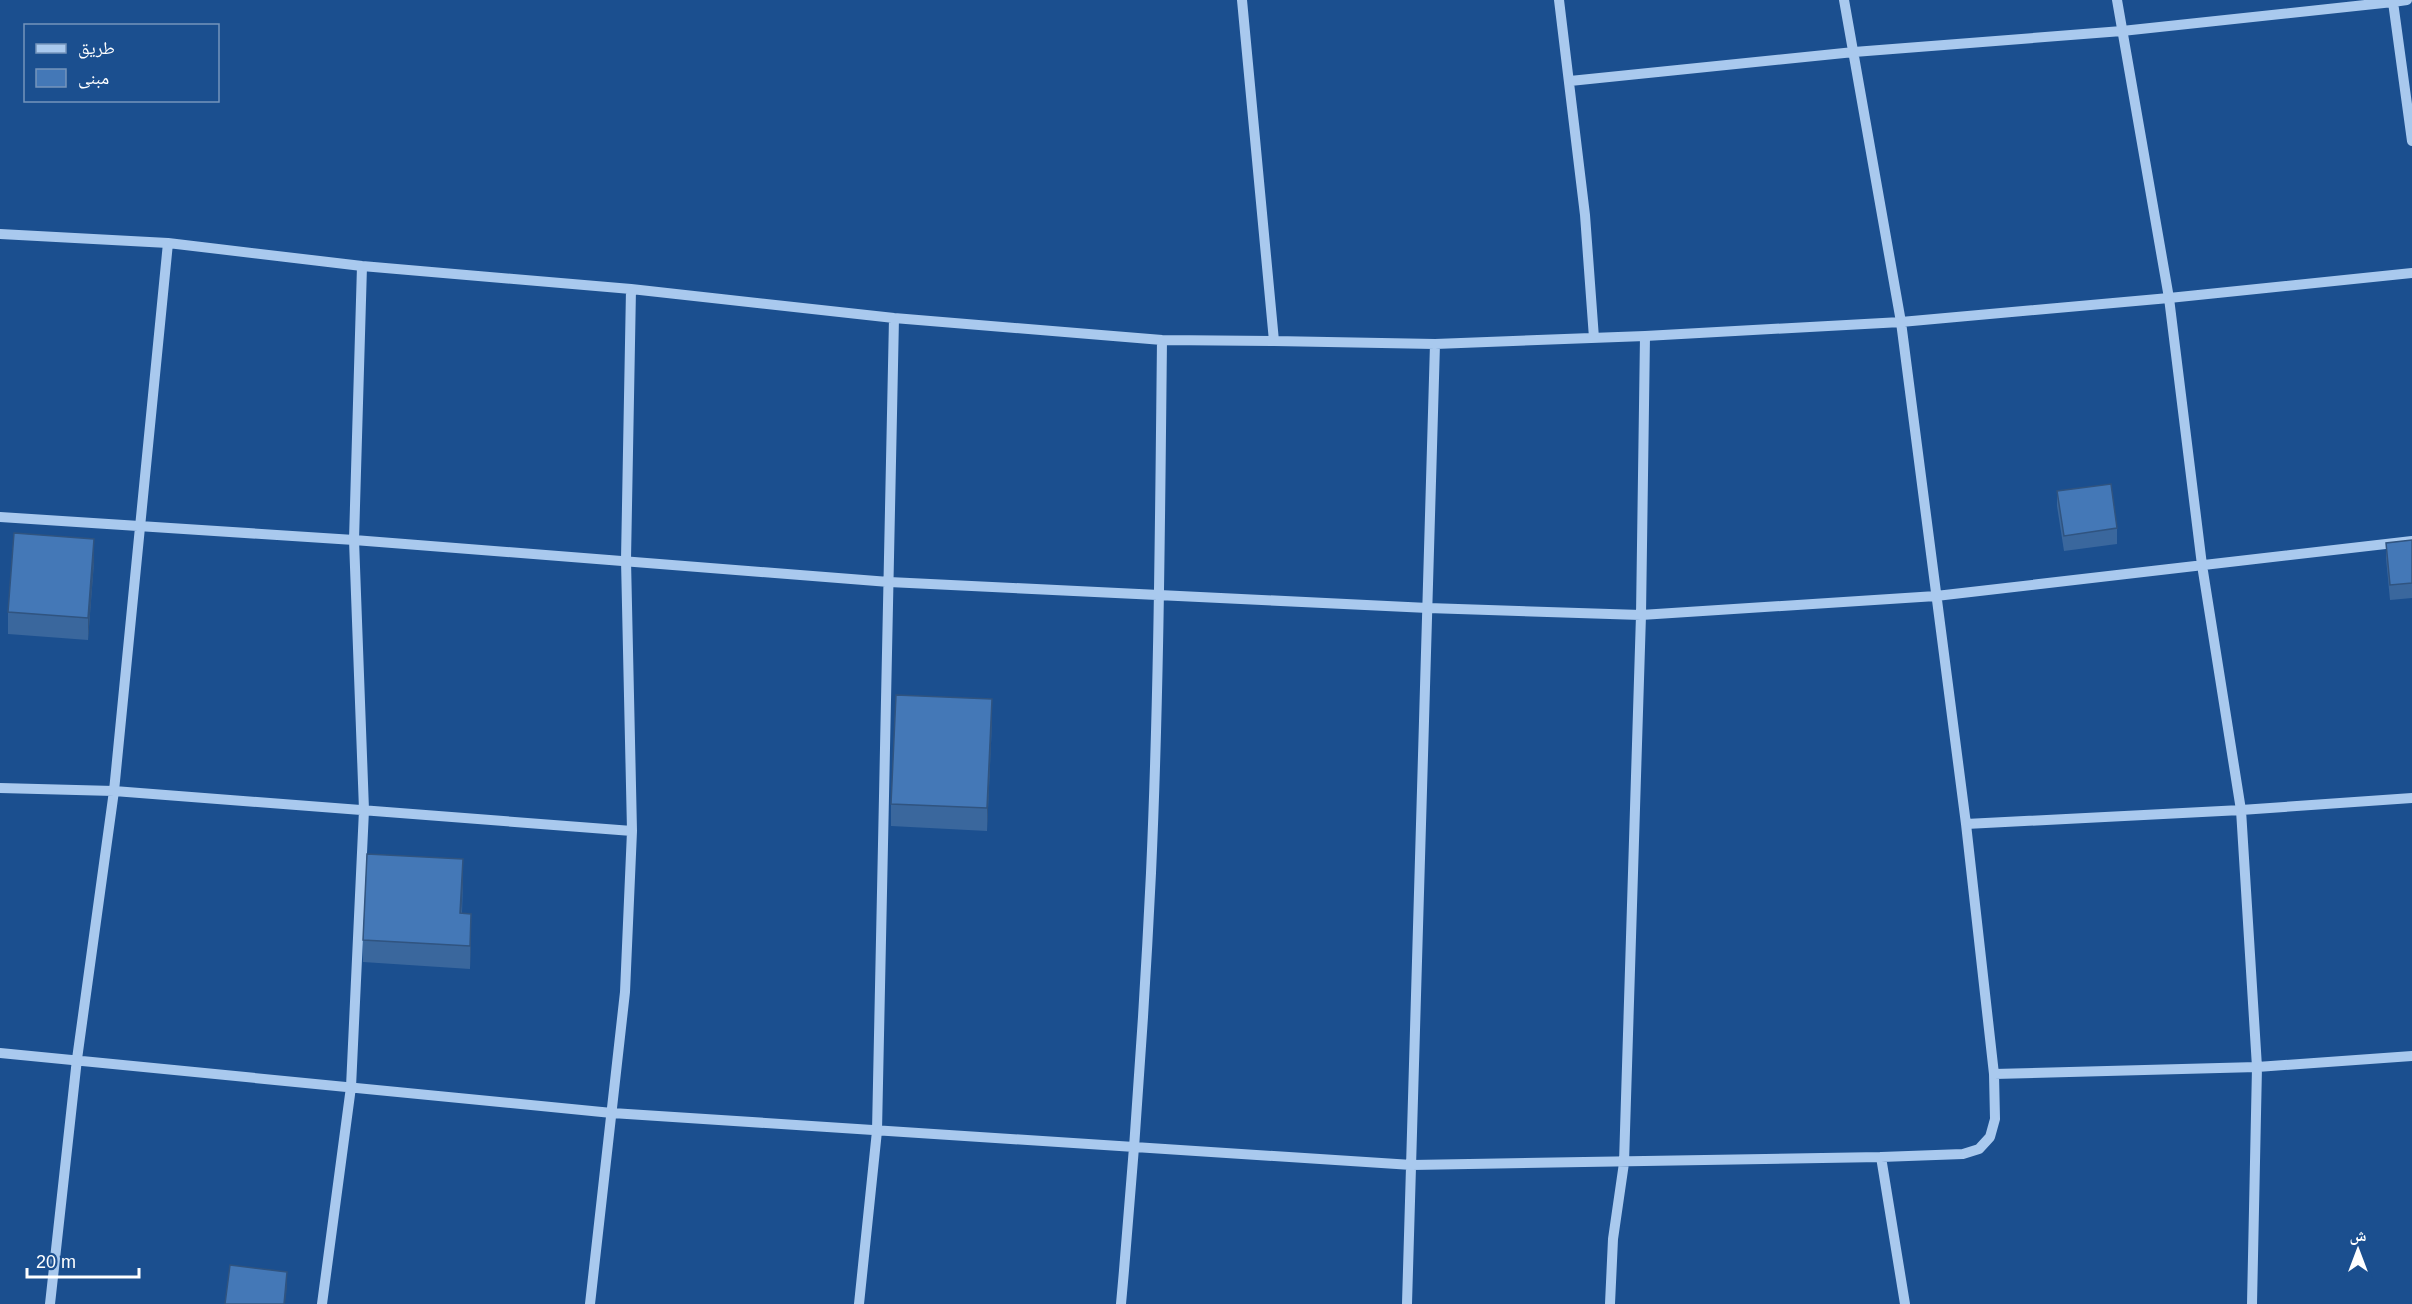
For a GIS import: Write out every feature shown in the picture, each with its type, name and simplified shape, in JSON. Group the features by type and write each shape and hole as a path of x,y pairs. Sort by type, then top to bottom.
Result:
{"street":[{"path":"1242,0 1274,341"},
{"path":"1559,0 1585,215 1594,338"},
{"path":"0,1053 612,1113 1412,1165 1881,1157 1963,1154 1979,1149 1990,1137 1995,1119 1994,1074 1966,824 1901,322 1844,0"},
{"path":"2116,0 2169,298 2202,565 2241,810 2257,1067 2252,1304"},
{"path":"1570,81 1854,52 2122,31 2407,0"},
{"path":"2393,1 2412,141"},
{"path":"0,234 168,243 362,266 631,289 894,318 1162,340 1435,344 1645,336 1901,322 2412,273"},
{"path":"50,1304 77,1059 114,791 168,243"},
{"path":"322,1304 351,1087 364,810 354,540 362,266"},
{"path":"590,1304 625,992 632,831 626,560 631,289"},
{"path":"859,1304 877,1131 894,318"},
{"path":"1610,1304 1613,1239 1624,1163 1641,615 1645,336"},
{"path":"1121,1304 1135,1148 1151,872 1160,594 1162,340"},
{"path":"1407,1304 1435,344"},
{"path":"0,517 141,528 354,540 889,582 1428,608 1641,615 1936,596 2412,541"},
{"path":"0,788 114,791 632,831"},
{"path":"1966,824 2241,810 2412,798"},
{"path":"1994,1074 2257,1067 2412,1056"},
{"path":"1881,1157 1905,1304"}],"building":[{"path":"2111,484 2117,528 2064,536 2057,491"},
{"path":"14,533 94,539 88,618 8,612"},
{"path":"2412,540 2412,583 2390,585 2386,543"},
{"path":"896,695 992,699 987,808 891,804"},
{"path":"367,854 463,859 460,913 471,914 470,946 363,940"},
{"path":"230,1265 287,1272 284,1304 225,1304"}]}
